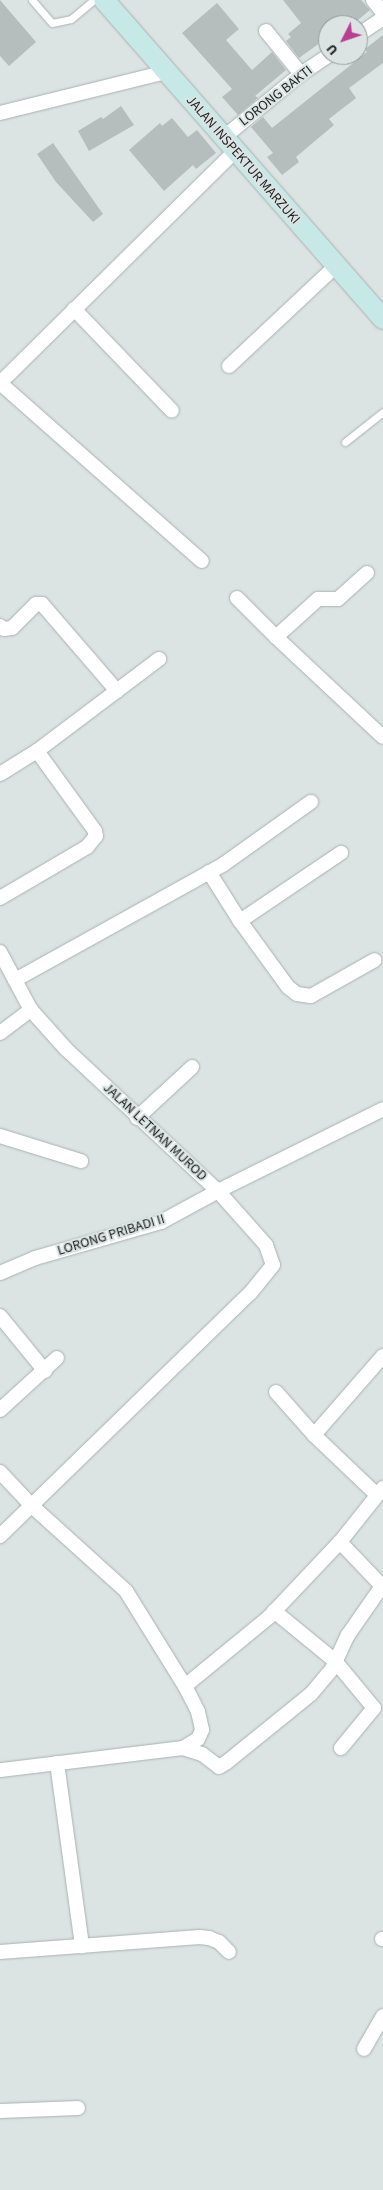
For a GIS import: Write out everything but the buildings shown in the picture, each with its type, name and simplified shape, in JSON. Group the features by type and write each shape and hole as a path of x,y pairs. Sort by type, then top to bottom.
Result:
{"street":[{"name":"JALAN INSPEKTUR MARZUKI","path":"104,0 383,319"},
{"path":"373,0 383,13"},
{"path":"368,29 383,18"},
{"path":"266,31 301,74"},
{"name":"LORONG BAKTI","path":"0,383 74,310 229,144 301,74 318,62"},
{"path":"0,113 166,72"},
{"path":"229,366 336,266"},
{"path":"74,310 172,411"},
{"path":"0,383 202,562"},
{"path":"276,637 318,598 338,599 367,573"},
{"path":"237,598 383,737"},
{"path":"0,626 4,629 12,628 36,604 42,604 117,691"},
{"path":"0,774 37,751 159,659"},
{"path":"0,898 87,847 96,836 95,831 37,751"},
{"path":"15,980 224,864 311,802"},
{"path":"240,921 341,853"},
{"path":"209,872 240,921 288,987 304,996 311,996 375,960"},
{"name":"JALAN LETNAN MUROD","path":"0,952 31,1010 66,1049 137,1118 218,1191 383,1109"},
{"path":"0,1033 31,1010"},
{"path":"137,1118 192,1067"},
{"path":"0,1136 81,1161"},
{"path":"0,1536 250,1293 273,1265 266,1244 218,1191"},
{"name":"LORONG PRIBADI II","path":"0,1273 35,1258 160,1222 218,1191"},
{"path":"0,1316 45,1371"},
{"path":"314,1435 383,1356"},
{"path":"0,1410 45,1371 57,1358"},
{"path":"185,1686 274,1610 340,1542 380,1491 314,1435 276,1392"},
{"path":"0,1472 32,1506 126,1591 185,1686 198,1712 202,1730 198,1739 184,1748"},
{"path":"0,1770 184,1748 202,1754 219,1767 227,1762 311,1694 335,1661 348,1635 383,1587 340,1542"},
{"path":"274,1610 335,1661 374,1708 341,1748"},
{"path":"57,1763 82,1946"},
{"path":"0,1952 199,1937 219,1942 229,1952"},
{"path":"364,2049 383,2016"},
{"path":"0,2111 78,2108"}],"lane":[{"path":"32,0 52,23 71,18 94,0"},
{"path":"345,442 383,412"}]}
